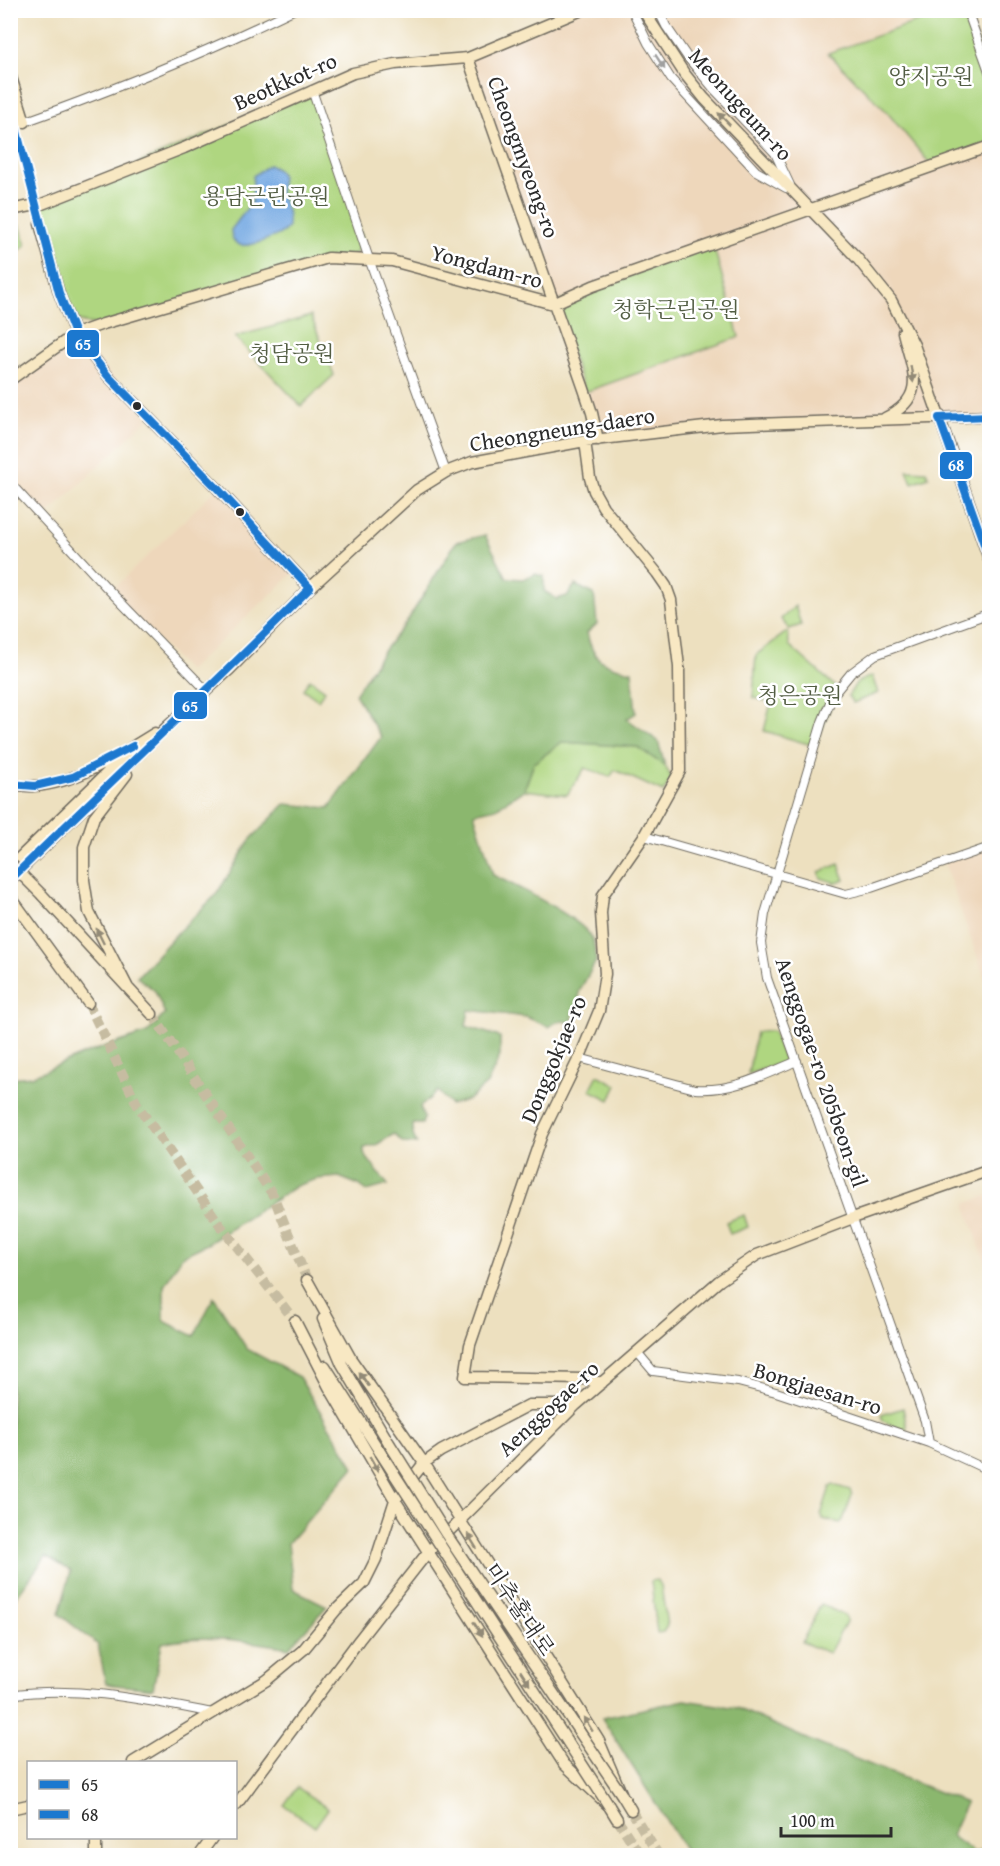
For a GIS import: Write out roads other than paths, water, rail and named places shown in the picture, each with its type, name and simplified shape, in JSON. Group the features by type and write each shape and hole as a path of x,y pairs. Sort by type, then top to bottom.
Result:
{"main road":[{"name":"Beotkkot-ro","path":"10,210 42,204 184,148 352,72 394,64 468,58 582,10"},
{"name":"Meonugeum-ro","path":"643,10 684,73 704,98 857,258 891,300 914,345 990,562"},
{"name":"Cheongmyeong-ro","path":"468,58 539,255 553,304 592,413 598,440"},
{"path":"10,74 25,122"},
{"name":"Yongdam-ro","path":"10,380 75,334 328,258 392,261 553,304 593,286 990,146"},
{"path":"40,224 59,293 75,334 108,376 310,588"},
{"path":"882,419 904,406 911,398 914,388 914,376 899,317"},
{"name":"Cheongneung-daero","path":"168,726 207,691 310,588 417,490 446,472 472,462 585,441 722,425 990,416"},
{"name":"Donggokjae-ro","path":"585,441 594,491 603,507 666,586 674,613 681,712 680,771 644,836 603,896 601,914 605,974 599,1011 542,1134 470,1345 465,1377 584,1379 602,1383"},
{"path":"10,784 35,786 73,777 111,759 168,726"},
{"path":"152,1014 42,895 10,865 111,769 168,726"},
{"path":"10,879 168,726"},
{"path":"128,988 89,912 84,880 84,847 94,818 141,755 168,726"},
{"path":"13,899 88,1003"},
{"name":"Aenggogae-ro","path":"237,1804 359,1640 429,1552 576,1406 719,1281 757,1256 853,1218 990,1170"},
{"name":"미추홀대로","path":"424,1463 351,1359 307,1280 338,1356 389,1443 446,1534 622,1795"},
{"name":"미추홀대로","path":"395,1500 328,1387 295,1320 609,1806"},
{"path":"135,1761 267,1680 303,1650 336,1610 364,1583 376,1559 395,1500 424,1463 441,1451 529,1405 576,1406"},
{"path":"424,1463 599,1741 622,1795 631,1810"},
{"path":"395,1500 564,1764 609,1806 617,1820"},
{"path":"10,1809 27,1805"},
{"path":"96,1839 96,1856"},
{"path":"200,1856 211,1839"}],"street":[{"path":"271,10 275,19"},
{"path":"10,127 184,60 293,10"},
{"name":"Meonugeum-ro","path":"632,10 648,43 671,79 756,171 794,192"},
{"name":"Meonugeum-ro","path":"658,10 688,58 775,153 794,192"},
{"path":"967,10 990,74"},
{"path":"312,90 369,259 446,472"},
{"path":"10,483 106,587 207,691"},
{"name":"Aenggogae-ro 205beon-gil","path":"929,1443 925,1421 767,978 762,943 765,914 822,722 833,695 851,673 875,655 990,613"},
{"path":"644,836 846,894 871,888 990,847"},
{"path":"579,1058 694,1089 709,1090 742,1084 797,1061"},
{"name":"Bongjaesan-ro","path":"637,1352 653,1371 738,1382 766,1389 929,1443 990,1472"},
{"path":"10,1695 59,1691 108,1694 213,1713"}],"water":[{"path":"269,165 278,170 282,176 280,193 288,213 288,227 280,234 258,243 238,244 232,237 231,230 252,202 253,176"}],"tunnel":[{"path":"11,104 40,224"},
{"path":"88,1003 138,1106 220,1225 295,1321"},
{"path":"152,1014 273,1195 307,1280"},
{"path":"631,1810 659,1856"},
{"path":"617,1819 641,1856"}],"park label":[{"name":"양지공원","path":"931,76"},
{"name":"용담근린공원","path":"266,196"},
{"name":"청학근린공원","path":"676,309"},
{"name":"청담공원","path":"292,353"},
{"name":"청은공원","path":"800,695"}]}
